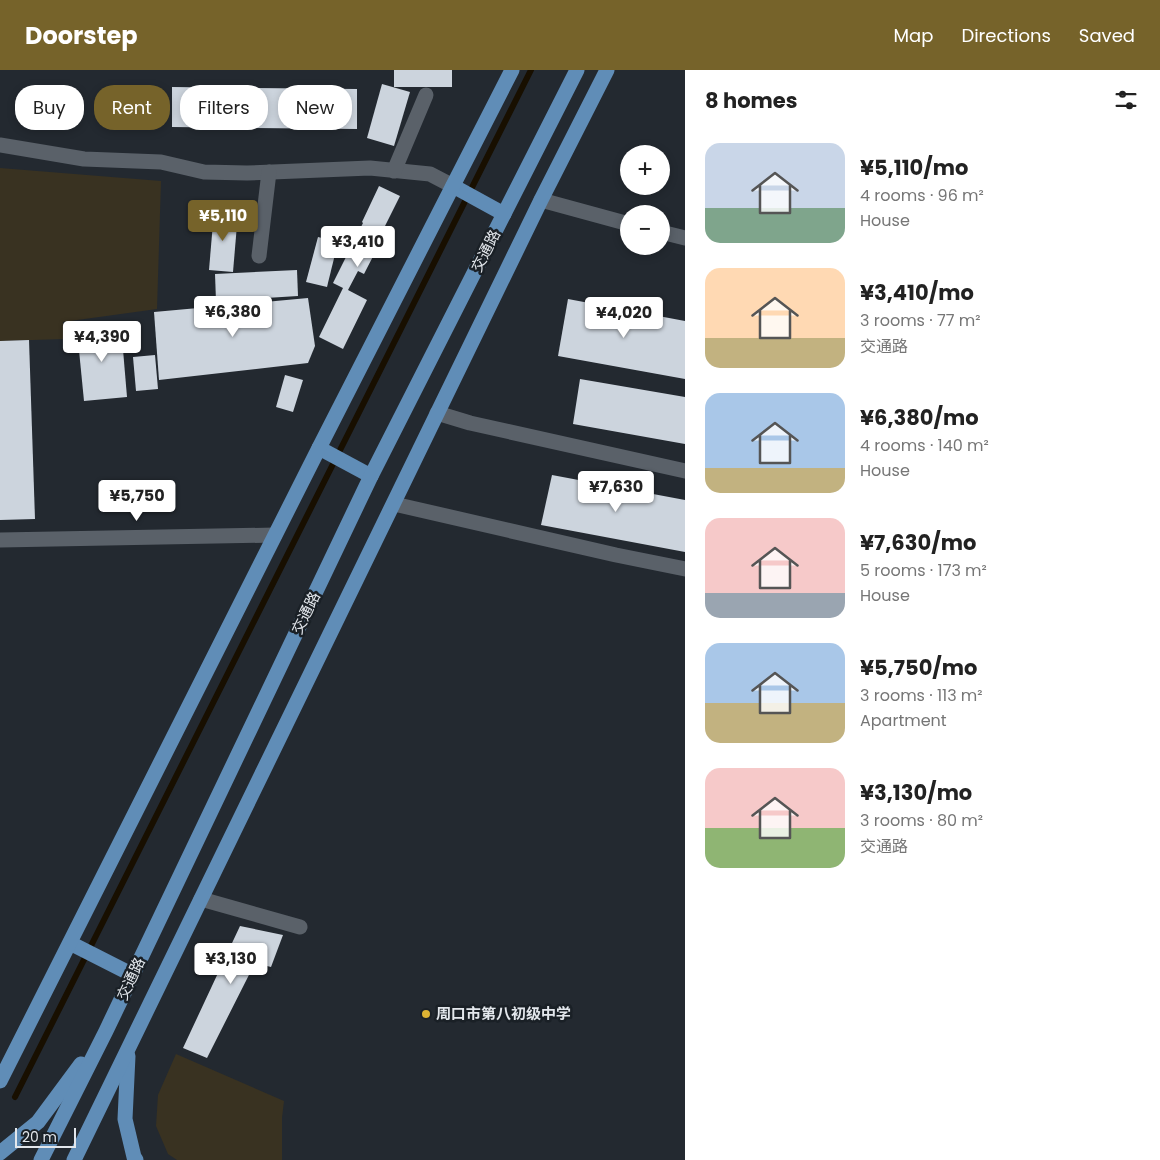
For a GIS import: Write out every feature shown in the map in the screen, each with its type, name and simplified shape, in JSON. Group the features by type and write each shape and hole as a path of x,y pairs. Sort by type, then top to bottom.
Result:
{"main road":[{"path":"0,1080 512,70"},
{"name":"交通路","path":"41,1160 106,1031 371,476 577,70"},
{"name":"交通路","path":"74,1160 541,200 607,70"},
{"path":"453,186 504,214"},
{"path":"319,448 371,476"},
{"path":"70,943 133,975"},
{"path":"0,1153 38,1122 106,1031"},
{"path":"129,1047 125,1119 136,1160"}],"street":[{"path":"394,171 426,95"},
{"path":"0,145 84,159 161,162 204,172 247,173 370,168 430,174 453,186"},
{"path":"260,256 269,172"},
{"path":"541,200 620,222"},
{"path":"670,234 685,238"},
{"path":"437,413 470,423 685,471"},
{"path":"394,504 685,569"},
{"path":"0,540 276,535"},
{"path":"201,899 300,927"}],"shaded area":[{"path":"0,168 161,181 157,309 63,322 65,339 0,341"},
{"path":"176,1054 284,1101 282,1160 177,1160 168,1154 156,1126 158,1095"}],"building":[{"path":"394,70 452,70 452,87 394,87"},
{"path":"382,84 410,92 394,146 367,138"},
{"path":"172,87 180,87 180,127 172,127"},
{"path":"268,88 278,88 278,128 268,128"},
{"path":"352,89 357,89 357,129 352,129"},
{"path":"379,186 400,196 382,232 385,233 364,274 358,271 348,290 367,300 343,349 319,337 343,288 333,283"},
{"path":"214,211 238,213 233,272 209,270"},
{"path":"318,237 338,242 327,287 306,282"},
{"path":"297,270 298,296 216,301 215,274"},
{"path":"308,298 315,346 308,363 159,380 154,312"},
{"path":"568,299 685,321 685,379 558,356"},
{"path":"121,326 127,397 84,401 77,330"},
{"path":"29,340 35,519 0,520 0,341"},
{"path":"155,355 158,389 136,391 133,357"},
{"path":"285,375 303,380 293,412 276,407"},
{"path":"580,379 685,397 685,444 573,424"},
{"path":"552,475 685,500 685,552 541,525"},
{"path":"240,926 283,935 271,967 255,963 207,1058 183,1048"}],"waterway":[{"path":"15,1097 531,70"}],"place":[{"name":"周口市第八初级中学","path":"426,1014"}]}
